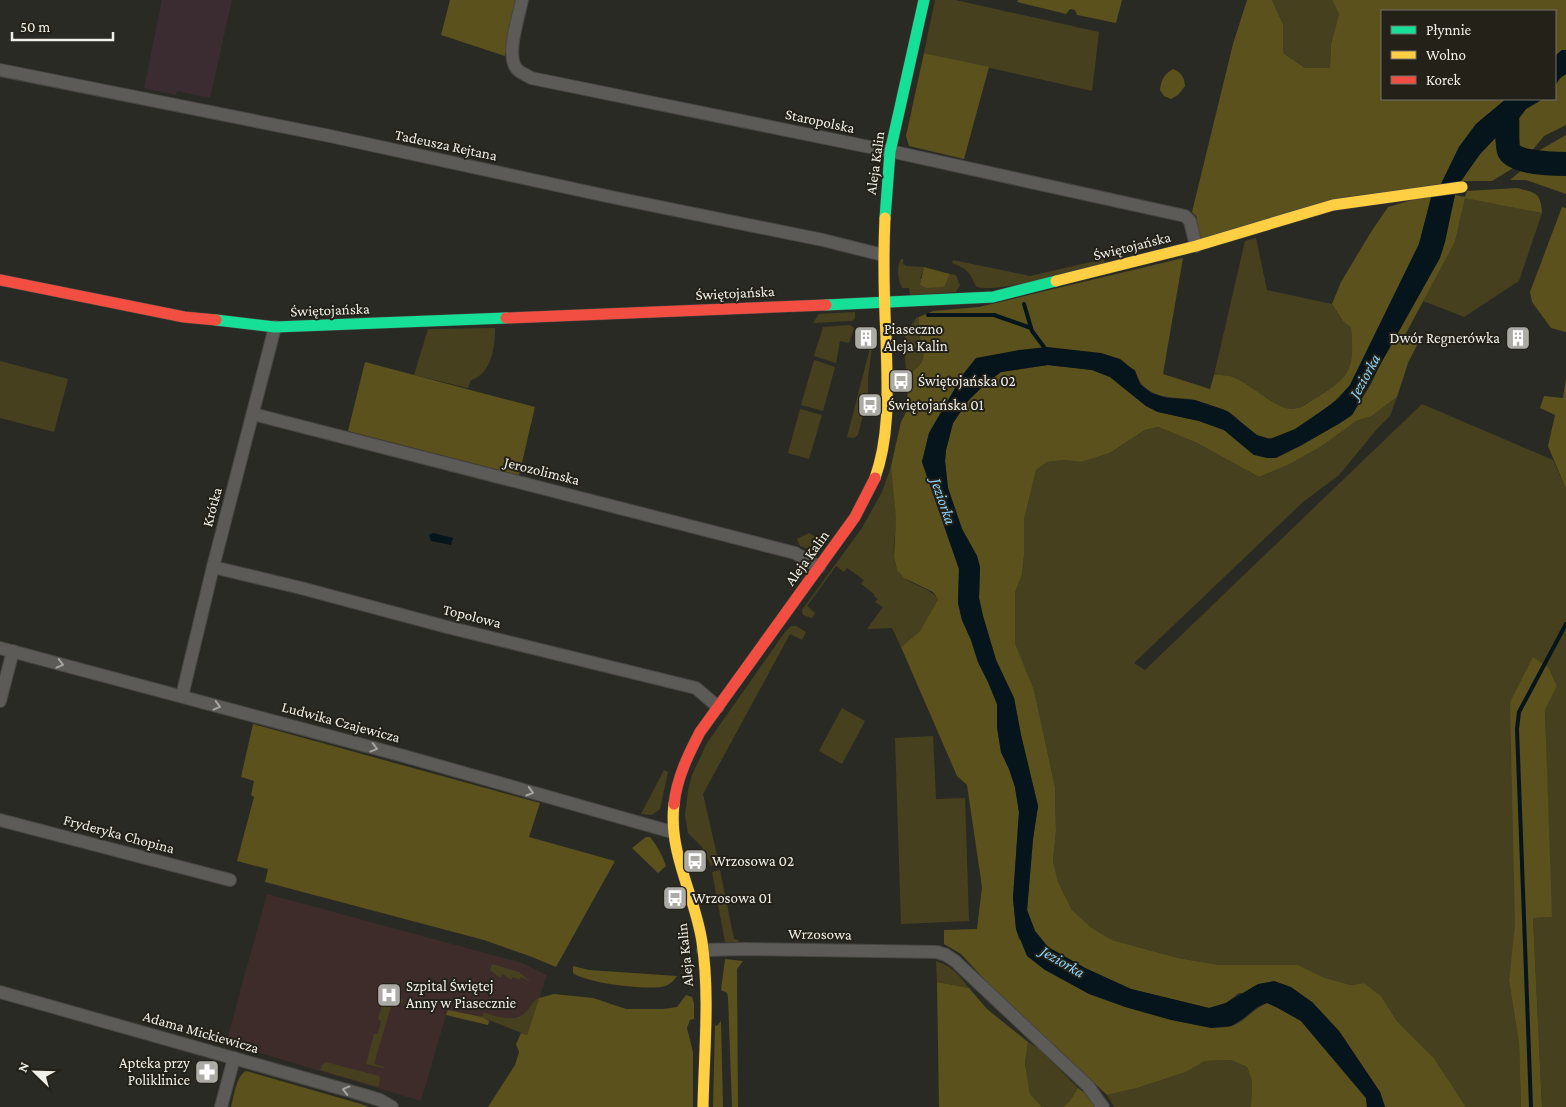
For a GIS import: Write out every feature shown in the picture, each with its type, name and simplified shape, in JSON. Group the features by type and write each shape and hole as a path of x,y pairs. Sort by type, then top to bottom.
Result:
{"street":[{"name":"Staropolska","path":"522,0 512,59 517,69 531,78 890,152 1184,216 1190,221 1196,246"},
{"name":"Aleja Kalin","path":"704,1107 705,1011 703,950 696,916 679,864 672,832 673,799 683,763 700,732 864,502 879,466 885,437 885,200 890,152 924,0"},
{"name":"Tadeusza Rejtana","path":"0,70 330,136 616,198 823,240 884,255"},
{"name":"Świętojańska","path":"0,280 184,317 275,327 807,305 884,304 993,296 1196,246 1333,205 1462,187"},
{"name":"Krótka","path":"182,696 275,327"},
{"name":"Jerozolimska","path":"253,414 795,553 819,567"},
{"name":"Topolowa","path":"213,567 696,688 718,707"},
{"name":"Ludwika Czajewicza","path":"0,648 182,696 672,832"},
{"path":"0,701 13,651"},
{"name":"Fryderyka Chopina","path":"0,820 230,880"},
{"name":"Wrzosowa","path":"703,950 937,952 946,955 955,961 1088,1086 1103,1107"},
{"name":"Adama Mickiewicza","path":"0,992 364,1095 380,1100 392,1107"},
{"path":"221,1107 234,1058"}],"shaded area":[{"path":"162,0 232,0 210,98 177,91 176,95 144,88"},
{"path":"450,0 516,0 505,56 441,35"},
{"path":"935,0 955,0 1099,32 1092,91 924,53"},
{"path":"1018,0 1122,0 1116,23 1077,15 1075,10 1070,9 1066,14 1017,2"},
{"path":"1247,0 1272,0 1283,24 1283,53 1305,68 1330,68 1331,44 1339,14 1332,0 1566,0 1566,50 1562,50 1556,55 1556,10 1381,10 1381,100 1505,100 1476,124 1459,147 1441,184 1200,239 1196,229 1197,217 1192,212 1233,44"},
{"path":"1272,0 1332,0 1339,14 1331,44 1330,68 1305,68 1283,53 1283,24"},
{"path":"924,53 989,67 964,159 909,146 906,136"},
{"path":"1173,69 1182,76 1185,86 1178,95 1171,99 1164,96 1160,90 1161,83 1167,73"},
{"path":"1566,74 1566,125 1544,136 1526,158 1514,149 1516,122 1526,109 1541,100 1556,100 1556,85"},
{"path":"1503,130 1506,151 1516,160 1523,162 1492,181 1461,181 1480,154"},
{"path":"1566,135 1566,157 1545,160 1533,159 1540,150"},
{"path":"1529,164 1552,169 1566,169 1566,194 1526,180 1510,180"},
{"path":"1517,188 1528,191 1538,197 1542,213 1465,198 1455,242 1405,335 1418,343 1408,363 1397,397 1372,416 1356,421 1322,446 1290,464 1259,477 1197,443 1158,427 1145,430 1110,453 1081,462 1064,460 1047,462 1036,470 1024,520 1022,574 1015,593 1015,643 1034,690 1055,787 1056,831 1053,861 1058,882 1072,910 1092,928 1112,940 1178,958 1220,965 1298,965 1325,978 1351,985 1364,983 1381,996 1397,1021 1434,1058 1466,1107 1385,1107 1380,1092 1339,1031 1312,1002 1239,993 1226,1003 1209,1008 1131,989 1085,968 1048,947 1035,931 1027,910 1033,839 1038,806 1014,698 996,660 983,616 979,598 980,567 977,556 962,529 948,488 945,461 946,450 953,423 968,401 984,385 1001,372 1048,365 1092,370 1110,377 1146,406 1158,412 1199,421 1224,430 1254,455 1300,446 1352,415 1371,384 1449,218 1455,195 1465,197 1467,191"},
{"path":"1432,194 1419,244 1350,385 1315,417 1283,435 1265,438 1248,429 1232,414 1224,410 1194,400 1158,395 1149,391 1141,384 1135,370 1101,353 964,373 929,433 922,462 959,569 958,603 962,620 997,704 997,727 1001,752 1015,787 1019,812 1013,898 1016,929 1019,939 1211,1028 1232,1026 1267,1003 1278,1008 1301,1021 1366,1098 1367,1107 1251,1107 1252,1081 1247,1067 1231,1060 1205,1061 1186,1072 1137,1088 1107,1095 995,991 961,954 944,944 944,930 977,929 982,887 967,785 957,776 901,647 920,631 938,599 933,592 904,578 897,570 894,557 896,518 891,466 901,422 908,408 907,378 922,362 924,353 918,330 919,317 933,311 979,307 1183,258 1163,374 1210,389 1214,375 1231,376 1279,405 1290,409 1297,408 1326,392 1347,371 1352,354 1351,328 1343,321 1332,304 1341,282 1371,232 1388,207"},
{"path":"1465,197 1542,213 1519,281 1464,317 1423,301 1455,242"},
{"path":"1562,207 1566,208 1566,332 1551,328 1532,302 1530,292"},
{"path":"1256,238 1267,290 1332,304 1343,321 1351,328 1352,354 1347,371 1326,392 1297,408 1290,409 1279,405 1233,377 1214,375 1245,241"},
{"path":"901,259 903,259 903,264 906,266 924,267 920,279 948,279 950,274 956,275 960,285 956,292 910,295 909,288 902,288 899,281 898,270"},
{"path":"1104,259 1105,265 998,288 976,286 972,277 962,267 952,263 953,260 1030,276"},
{"path":"924,267 950,274 944,287 927,288 920,285"},
{"path":"855,312 855,318 852,321 813,323 819,314"},
{"path":"917,317 919,317 918,330 924,353 922,362 907,378 904,350 905,334"},
{"path":"850,325 854,328 849,343 840,341 836,363 814,356 823,327"},
{"path":"495,328 493,351 488,366 478,377 471,380 468,388 414,375 428,329"},
{"path":"870,348 872,348 868,394 858,435 854,438 847,437"},
{"path":"814,360 835,367 823,411 801,405"},
{"path":"0,361 68,379 54,432 0,418"},
{"path":"365,362 535,407 519,475 348,431"},
{"path":"1566,378 1566,489 1548,446 1555,415 1540,408 1544,396 1563,398"},
{"path":"1397,397 1390,416 1339,475 1303,502 1134,663 1145,670 1422,404 1553,460 1566,489 1566,1107 1542,1107 1533,918 1551,917 1545,710 1557,686 1549,668 1509,981 1519,1043 1521,1107 1466,1107 1434,1058 1397,1021 1381,996 1364,983 1351,985 1325,978 1298,965 1220,965 1178,958 1112,940 1092,928 1072,910 1058,882 1053,861 1056,831 1055,787 1034,690 1015,643 1015,593 1022,574 1024,520 1036,470 1047,462 1064,460 1081,462 1110,453 1145,430 1158,427 1197,443 1259,477 1290,464 1322,446 1356,421 1372,416"},
{"path":"800,409 822,415 809,459 788,453"},
{"path":"891,466 896,516 895,564 906,579 934,594 938,599 920,631 901,647 892,628 867,629 883,607 875,602 878,599 874,594 861,584 864,580 847,568 844,572 836,566 807,606 815,613 812,618 803,615 802,610 862,528 882,492"},
{"path":"809,533 824,542 819,548 810,549 800,546 797,539"},
{"path":"791,626 796,626 806,632 802,640 790,634 703,794 719,864 711,866 702,847 688,833 685,815 692,775 707,743"},
{"path":"1533,657 1549,668 1557,686 1545,710 1552,917 1533,918 1542,1107 1521,1107 1519,1043 1509,981 1515,925 1510,702"},
{"path":"842,708 865,721 842,764 819,751"},
{"path":"253,724 540,803 529,837 615,861 556,967 484,940 265,882 268,869 237,861 254,797 251,795 254,781 241,777"},
{"path":"933,736 936,799 965,798 969,921 901,924 895,738"},
{"path":"664,770 668,772 660,809 652,815 641,814"},
{"path":"646,837 650,837 655,844 666,866 658,873 632,848"},
{"path":"720,870 734,939 739,940 738,942 725,942 712,872"},
{"name":"Szpital Świętej Anny w Piasecznie","path":"267,894 522,963 547,975 527,1035 490,1021 488,1025 446,1015 421,1101 226,1043"},
{"path":"725,959 743,961 737,969 738,1107 732,1107 728,997 727,993 721,990"},
{"path":"936,961 955,972 969,988 937,982"},
{"path":"492,964 519,972 531,982 521,977 519,980 513,977 511,980 503,974 500,978 490,970"},
{"path":"573,966 589,970 677,976 671,983 665,986 632,987 580,977 573,973"},
{"path":"937,982 969,988 987,1009 1028,1042 1025,1063 1030,1094 1042,1107 939,1107"},
{"path":"554,994 593,998 626,1009 677,1007 686,995 692,997 694,1019 690,1020 687,1028 693,1052 693,1107 488,1107 515,1065 519,1052 516,1044 521,1033 527,1035 539,998"},
{"path":"385,995 402,999 403,1003 393,1000 374,1064 385,1067 383,1068 366,1064 374,1034 378,1034 381,1021 378,1019"},
{"path":"539,998 527,1035 482,1017 484,1012 500,1017 517,1017 526,1012"},
{"path":"448,1010 482,1017 489,1021 488,1025 446,1015"},
{"path":"721,1021 723,1107 713,1107 715,1026"},
{"path":"1028,1042 1039,1049 1078,1088 1069,1102 1063,1107 1042,1107 1030,1094 1025,1063"},
{"path":"1231,1060 1247,1067 1252,1081 1251,1107 1114,1107 1107,1095 1137,1088 1186,1072 1205,1061"},
{"path":"326,1062 379,1076 378,1087 320,1070"},
{"path":"246,1071 369,1107 231,1107 240,1077"},
{"path":"1078,1088 1092,1098 1098,1107 1063,1107 1069,1102"}],"water":[{"path":"1562,50 1566,50 1566,74 1560,78 1556,84 1556,55"},
{"path":"1505,100 1541,100 1526,109 1516,122 1503,130 1480,154 1461,181 1441,184 1459,147 1476,124"},
{"name":"Jeziorka","path":"1432,194 1455,195 1440,258 1352,415 1300,446 1276,458 1254,455 1224,430 1199,421 1158,412 1146,406 1110,377 1092,370 1048,365 1001,372 984,385 968,401 953,423 945,461 948,488 962,529 977,556 980,567 979,598 983,616 996,660 1014,698 1038,806 1033,839 1027,910 1035,931 1048,947 1085,968 1131,989 1209,1008 1226,1003 1258,984 1274,981 1291,987 1312,1002 1339,1031 1380,1092 1385,1107 1367,1107 1366,1098 1301,1021 1267,1003 1257,1007 1231,1026 1211,1028 1171,1020 1125,1007 1089,994 1045,970 1027,956 1016,929 1013,898 1019,812 1015,787 1001,752 997,727 997,704 962,620 958,603 959,569 922,462 929,433 964,373 976,358 1047,347 1101,353 1120,359 1135,371 1140,384 1152,393 1167,398 1195,400 1227,411 1257,435 1270,439 1295,429 1337,400 1350,385 1419,244"},
{"path":"433,533 453,538 451,545 431,541 429,535"}],"waterway":[{"path":"1507,115 1508,148 1512,155 1535,162 1566,164"},
{"path":"1024,304 1032,331 1047,351"},
{"path":"928,315 994,315 1031,328"},
{"path":"1531,1107 1517,729 1519,712 1566,624"}],"traffic: fast":[{"path":"885,218 890,152 924,0"},
{"path":"826,305 993,297 1056,281"},
{"path":"216,320 275,327 506,318"}],"traffic: slow":[{"path":"1056,281 1196,246 1333,205 1462,187"},
{"path":"875,478 884,444 887,408 884,278 885,218"},
{"path":"674,804 673,822 678,857 699,925 704,962 706,1024 703,1107"}],"traffic: jam":[{"path":"0,280 184,317 216,320"},
{"path":"506,318 826,305"},
{"path":"674,804 680,776 700,732 855,517 875,478"}],"place":[{"name":"Piaseczno Aleja Kalin","path":"866,338"},
{"name":"Dwór Regnerówka","path":"1518,338"},
{"name":"Świętojańska 02","path":"901,381"},
{"name":"Świętojańska 01","path":"870,405"},
{"name":"Wrzosowa 02","path":"695,861"},
{"name":"Wrzosowa 01","path":"675,898"},
{"name":"Szpital Świętej Anny w Piasecznie","path":"389,995"},
{"name":"Apteka przy Poliklinice","path":"207,1072"}]}
